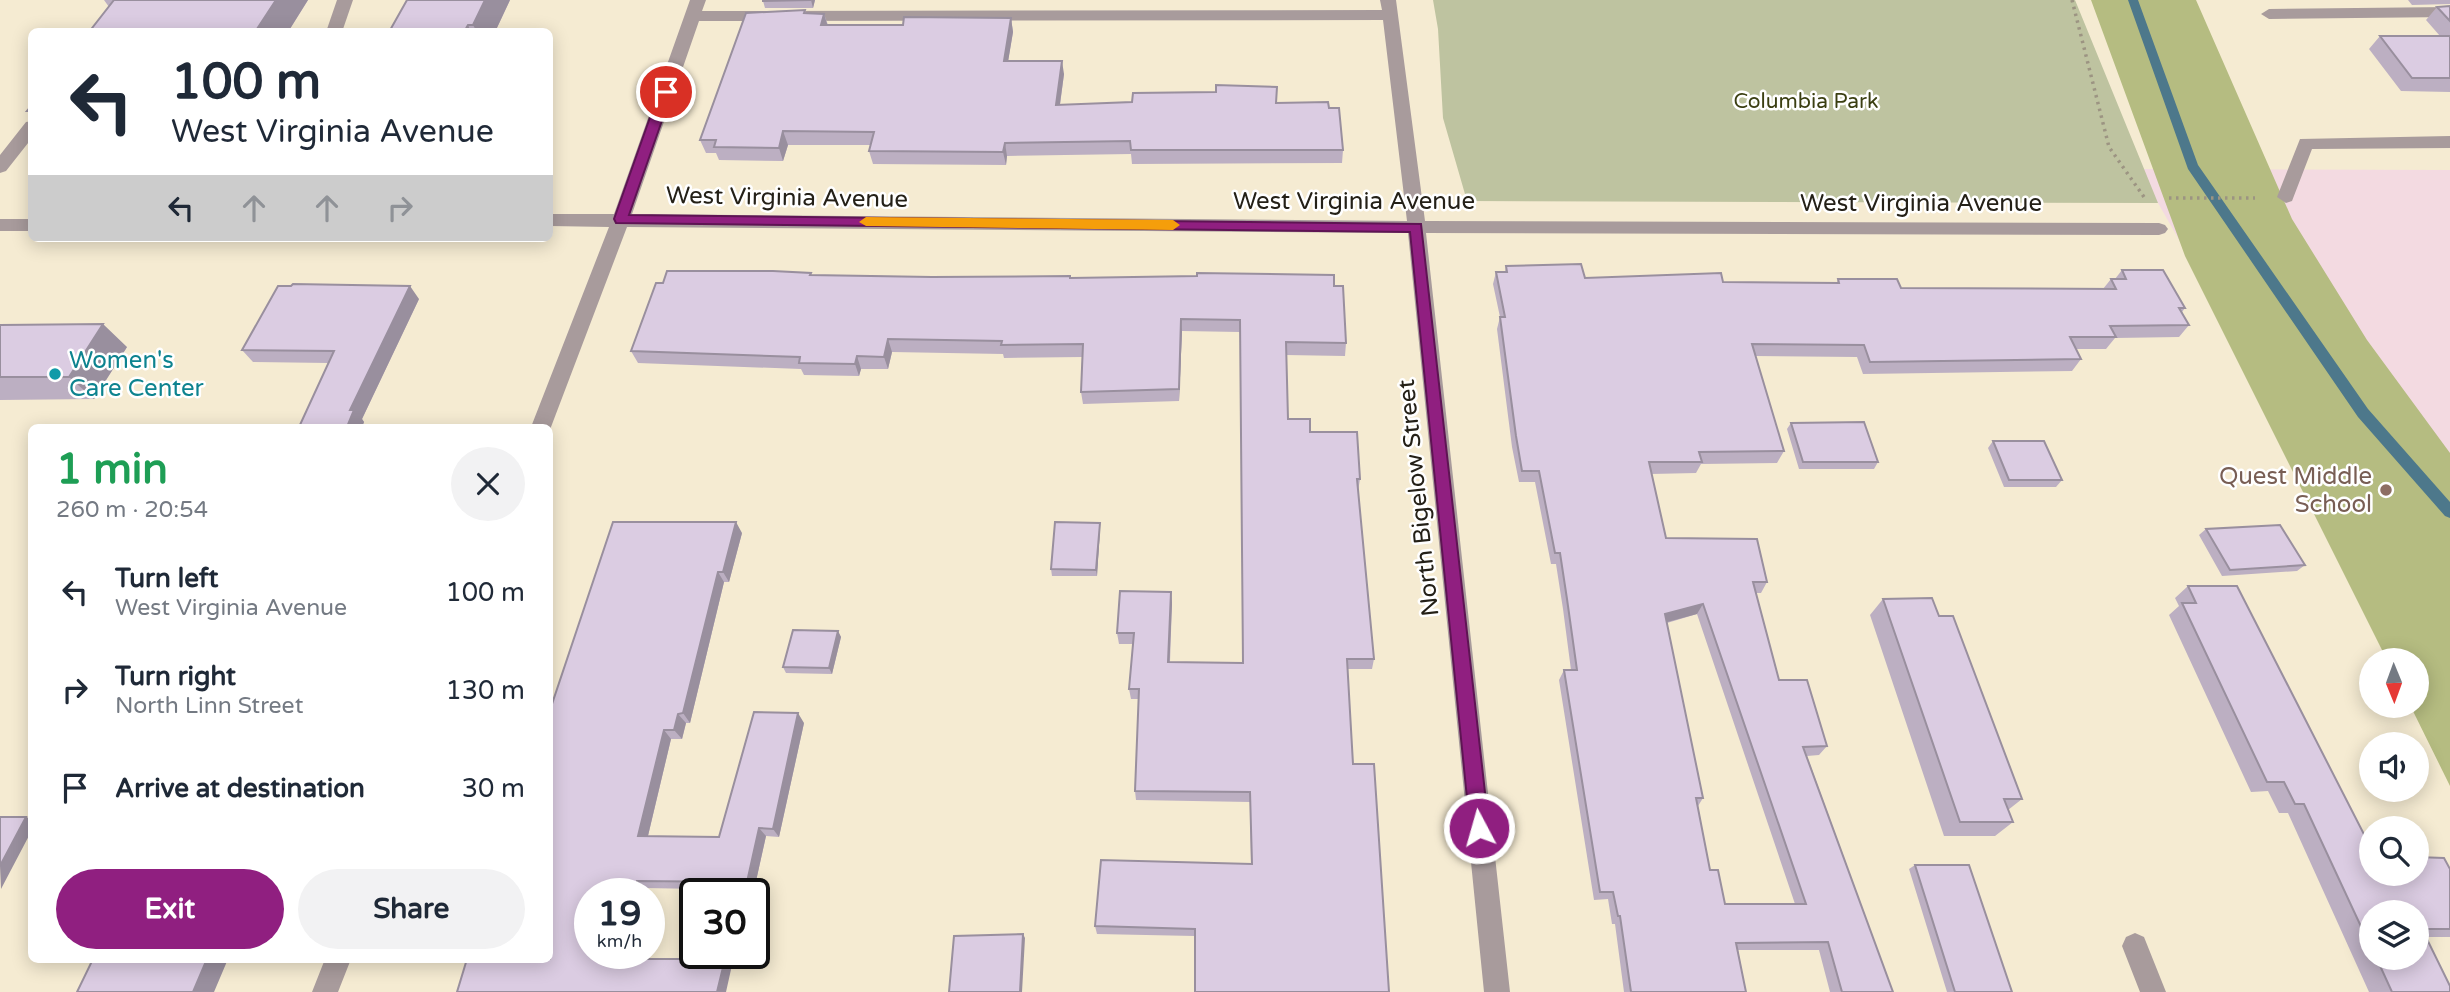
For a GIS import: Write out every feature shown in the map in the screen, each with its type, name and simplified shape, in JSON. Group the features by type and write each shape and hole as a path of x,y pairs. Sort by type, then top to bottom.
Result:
{"street":[{"path":"335,28 345,0"},
{"path":"542,424 621,219 695,8 1388,7"},
{"name":"North Bigelow Street","path":"1388,7 1416,227 1497,992"},
{"path":"2269,14 2450,12"},
{"path":"0,167 28,131"},
{"path":"2286,197 2306,143 2450,142"},
{"name":"West Virginia Avenue","path":"553,220 1416,227 2159,229"},
{"path":"0,225 28,225"},
{"path":"2135,946 2153,992"},
{"path":"325,992 336,963"}],"path":[{"path":"2072,0 2109,146 2144,198 2286,197"}],"shaded area":[{"name":"Quest Middle School","path":"2137,169 2450,170 2450,715 2429,678 2429,648 2412,648"}],"green space":[{"name":"Columbia Park","path":"1433,0 2075,0 2158,203 1467,201 1443,118 1438,29"},
{"name":"Quest Middle School","path":"2091,0 2196,0 2292,219 2367,340 2450,453 2450,786 2429,743 2429,732 2423,732 2416,718 2429,718 2429,648 2381,648 2185,256"}],"building":[{"path":"114,0 276,0 258,28 92,28"},
{"path":"407,0 485,0 473,25 466,28 391,28"},
{"path":"2450,6 2450,21 2437,7"},
{"path":"805,10 804,13 824,14 821,25 903,25 904,17 1011,18 1004,61 1062,61 1056,105 1132,102 1133,93 1216,92 1216,85 1277,87 1276,103 1328,102 1329,108 1339,108 1343,150 1131,150 1130,141 1005,143 1003,152 869,151 874,132 783,131 779,148 714,147 716,140 700,140 746,13"},
{"path":"2380,36 2450,36 2450,78 2412,78"},
{"path":"1581,264 1585,278 1721,273 1723,282 1839,283 1838,279 1897,279 1901,288 2116,289 2111,279 2126,279 2122,270 2163,270 2185,308 2179,308 2189,325 2110,326 2116,337 2070,337 2081,359 1870,362 1864,345 1752,344 1784,451 1699,452 1702,462 1649,462 1666,538 1757,539 1767,582 1753,582 1779,680 1807,680 1827,746 1803,747 1893,992 1842,992 1828,942 1736,943 1746,992 1631,992 1620,916 1613,892 1600,892 1564,670 1577,670 1560,553 1555,553 1539,471 1522,471 1500,317 1505,317 1496,272 1507,272 1506,266","holes":["1703,604 1806,904 1725,904 1718,870 1710,870 1696,798 1703,798 1665,614"]},
{"path":"667,271 1070,278 1197,276 1197,273 1334,275 1334,286 1343,286 1346,343 1286,342 1288,419 1310,419 1310,432 1357,432 1360,479 1357,479 1374,659 1347,659 1353,764 1374,764 1389,992 1195,992 1195,929 1095,926 1101,860 1252,864 1250,792 1135,791 1139,689 1129,689 1134,633 1117,633 1120,591 1171,592 1168,662 1243,663 1240,320 1181,319 1179,389 1081,392 1083,344 1001,345 1002,341 888,339 884,357 857,356 855,364 799,363 800,357 631,351 656,283 663,283"},
{"path":"278,286 410,286 350,410 354,410 348,424 300,424 334,351 242,350"},
{"path":"103,324 69,377 0,377 0,325"},
{"path":"1864,422 1878,462 1803,462 1791,423"},
{"path":"1993,441 2044,441 2062,480 2009,480"},
{"path":"613,522 736,522 723,572 718,572 683,713 678,714 674,730 664,730 638,836 719,837 754,712 798,713 773,829 759,828 748,878 679,878 679,881 665,881 665,878 574,878 574,969 665,969 665,959 679,959 679,969 723,969 717,992 457,992 466,963 553,963 553,701"},
{"path":"1055,522 1100,523 1096,570 1051,569"},
{"path":"2280,525 2305,565 2230,570 2206,529"},
{"path":"2188,586 2237,586 2359,825 2359,886 2429,886 2429,857 2444,858 2450,869 2450,929 2429,929 2429,900 2359,900 2359,922 2304,804 2295,804 2284,782 2267,782 2182,603 2196,603"},
{"path":"1932,598 1939,616 1953,616 2022,799 2004,799 2013,822 1960,822 1883,599"},
{"path":"793,630 838,631 829,668 783,667"},
{"path":"0,817 26,817 0,866"},
{"path":"1915,865 1969,865 2012,992 1955,992"},
{"path":"1023,934 1020,992 949,992 954,936"},
{"path":"2429,943 2450,986 2450,992 2392,992 2382,970 2429,970"},
{"path":"91,963 205,963 193,992 77,992"}],"waterway":[{"path":"2133,0 2192,166 2363,413 2450,512"}],"slow traffic":[{"path":"866,222 1173,225"}],"place":[{"name":"Women's Care Center","path":"55,374"},
{"name":"Quest Middle School","path":"2386,490"}],"route":[{"path":"666,92 621,219 1416,227 1479,828"}]}
